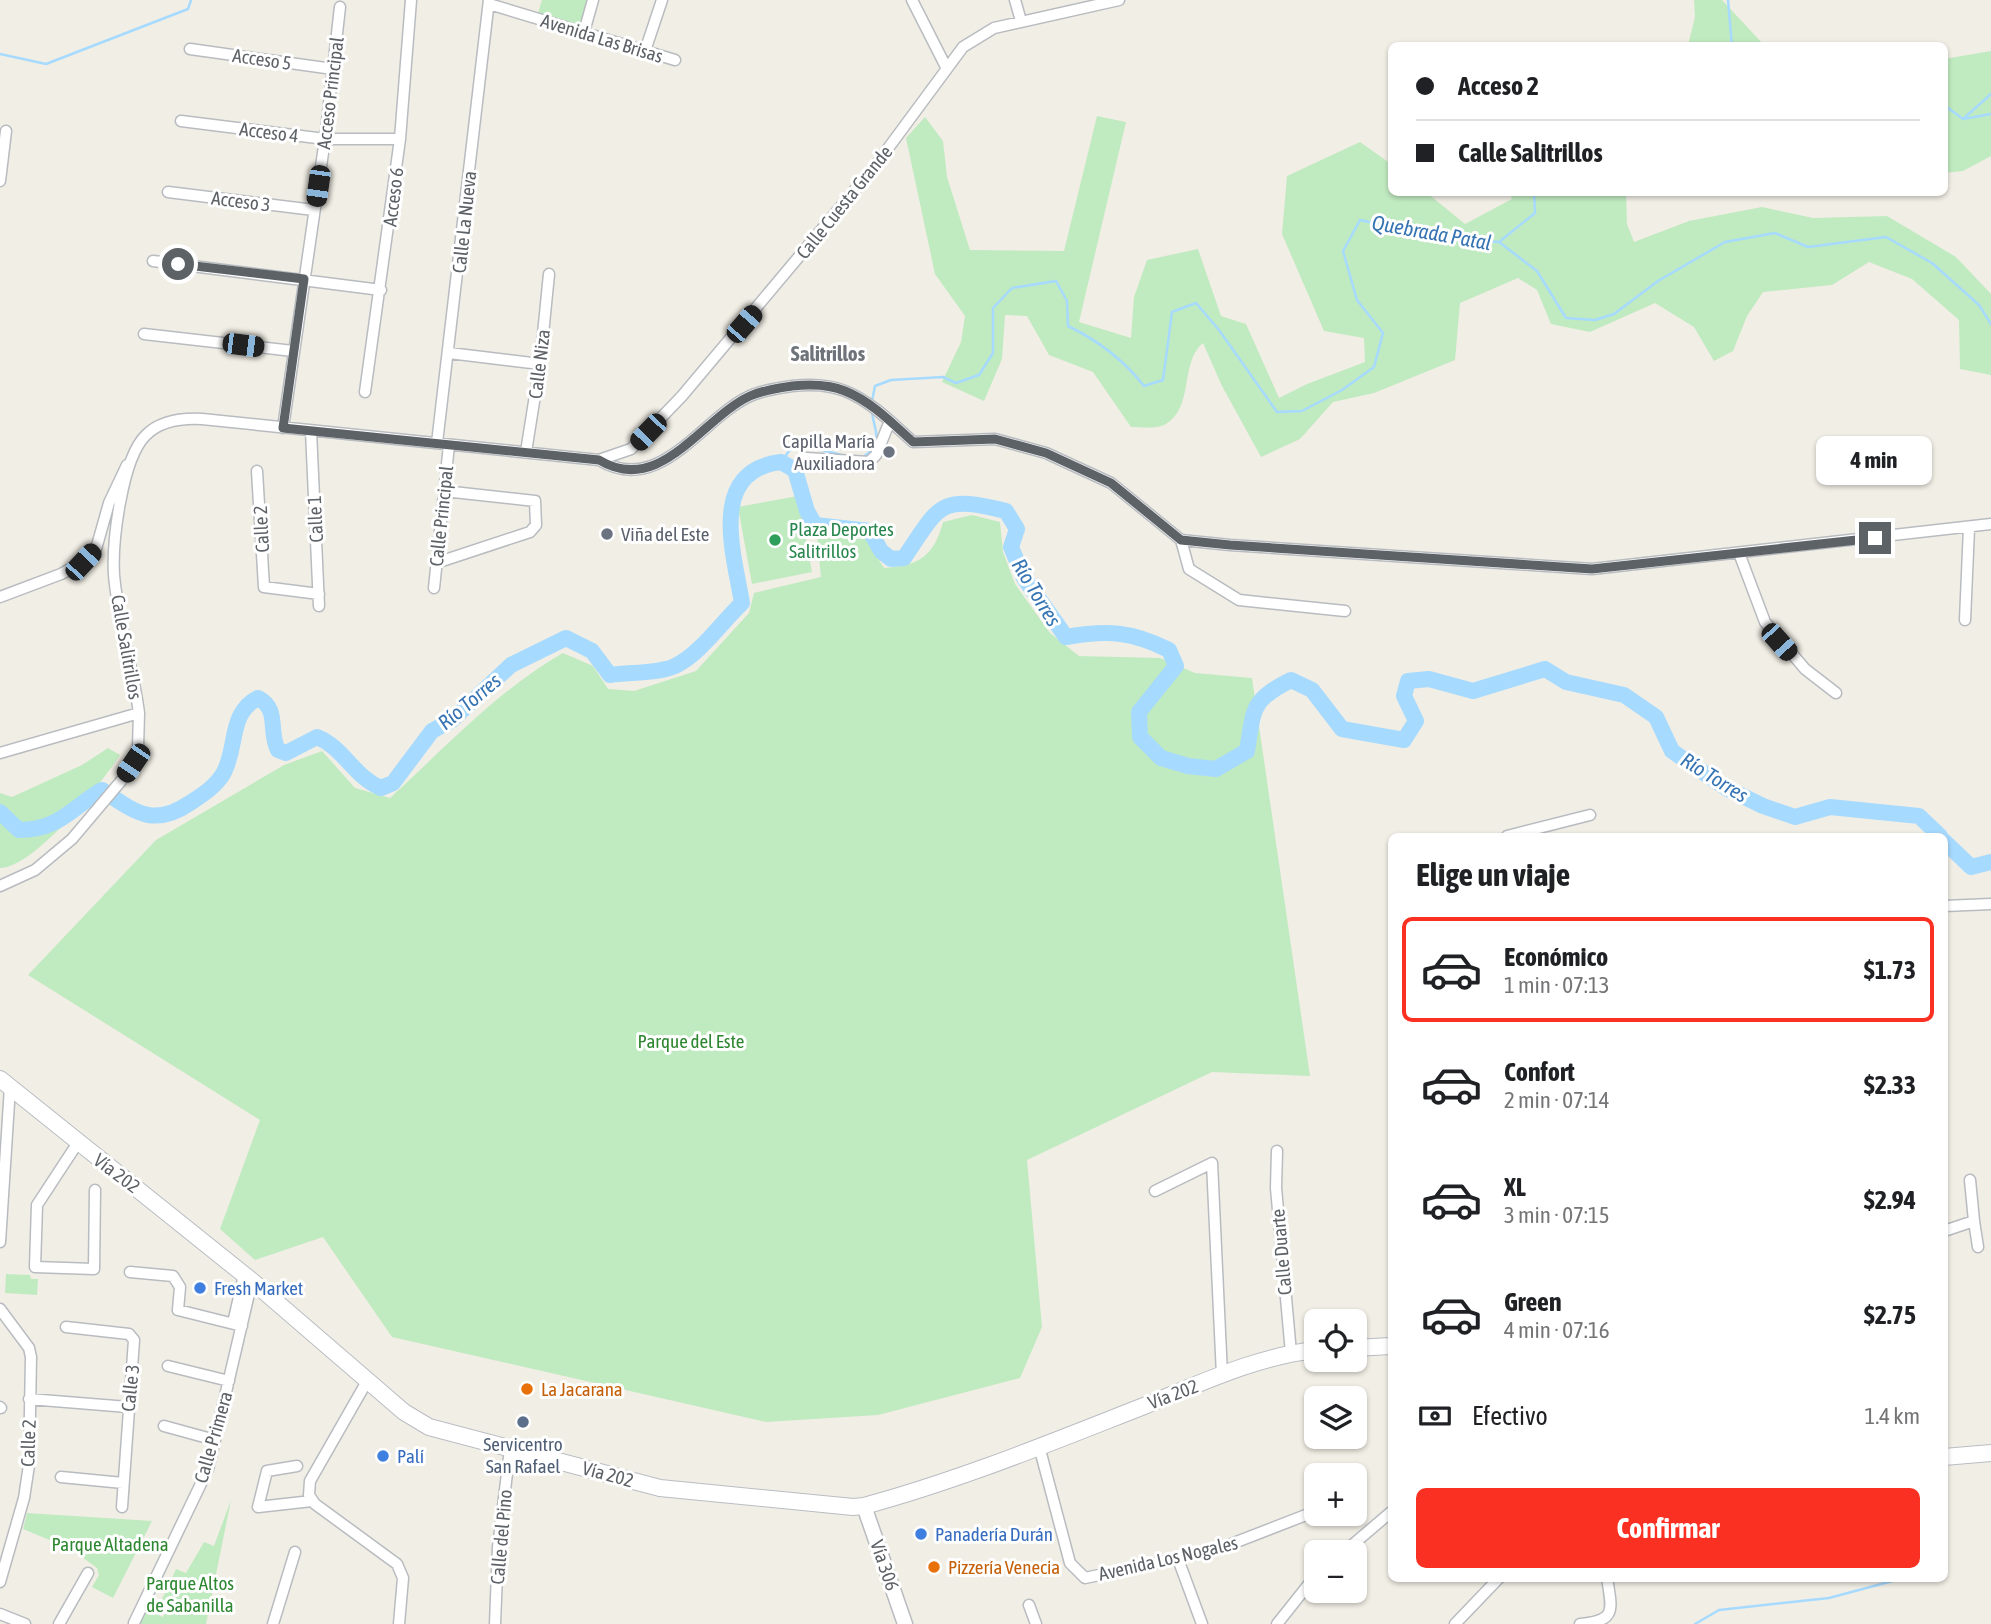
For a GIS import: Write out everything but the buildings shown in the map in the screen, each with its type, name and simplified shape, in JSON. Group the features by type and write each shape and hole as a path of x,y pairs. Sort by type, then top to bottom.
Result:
{"main road":[{"name":"Vía 202","path":"5,1083 77,1144 107,1164 248,1278 366,1383 404,1412 429,1427 660,1488 864,1506 911,1493 1222,1375 1304,1351"},
{"path":"1367,1347 1388,1346"},
{"path":"1948,1457 1991,1453"}],"street":[{"name":"Acceso 6","path":"365,392 400,139 411,0"},
{"path":"584,32 593,0"},
{"path":"645,51 662,0"},
{"path":"912,0 946,67"},
{"path":"1016,0 1021,21"},
{"name":"Calle Cuesta Grande","path":"599,460 631,449 682,396 875,166 963,47 977,37 1021,21 1119,0"},
{"name":"Avenida Las Brisas","path":"489,2 675,60"},
{"name":"Calle La Nueva","path":"443,444 449,353 489,2"},
{"name":"Acceso Principal","path":"283,428 325,139 340,7"},
{"name":"Acceso 5","path":"190,49 334,69"},
{"name":"Acceso 4","path":"181,121 325,139 400,139"},
{"path":"0,181 6,131"},
{"name":"Acceso 3","path":"168,192 314,210"},
{"path":"153,261 381,290"},
{"name":"Calle Niza","path":"526,453 540,364 549,274"},
{"path":"144,334 293,351"},
{"path":"449,353 540,364"},
{"path":"0,597 61,574 83,562 96,549 118,480 135,450 146,435 173,420 202,419 599,460 615,470 646,468 664,461 683,449 716,418 750,396 771,389 822,385 845,391 866,402 913,442 995,439 1080,466 1111,483 1181,540 1592,569 1991,524"},
{"path":"806,458 816,456 860,464 869,462 876,455 885,417"},
{"name":"Calle 1","path":"311,431 319,606"},
{"name":"Calle Principal","path":"434,588 444,491 443,444"},
{"name":"Calle Salitrillos","path":"0,886 35,870 72,839 121,780 133,763 138,748 139,713 113,559 121,502 135,450"},
{"name":"Calle 2","path":"257,471 264,587 319,594"},
{"path":"436,563 530,532 536,525 535,501 444,491"},
{"path":"1965,620 1969,528"},
{"path":"1181,540 1183,559 1189,569 1239,600 1345,611"},
{"path":"1739,553 1765,622 1805,669 1836,693"},
{"path":"0,753 139,713"},
{"path":"1519,833 1590,815"},
{"path":"1948,906 1991,904"},
{"path":"0,1242 5,1083"},
{"path":"77,1144 37,1205 35,1267 94,1269 95,1190"},
{"name":"Calle Duarte","path":"1277,1151 1276,1188 1291,1353"},
{"path":"1155,1191 1212,1163 1222,1375"},
{"path":"1970,1180 1978,1247"},
{"path":"1948,1230 1974,1221"},
{"path":"130,1272 173,1276 180,1287 178,1310 238,1324"},
{"name":"Calle Primera","path":"134,1623 208,1469 229,1381 248,1278"},
{"name":"Calle 2","path":"0,1309 29,1348 29,1465 24,1498 0,1582"},
{"name":"Calle 3","path":"66,1327 132,1336 135,1345 122,1507"},
{"path":"168,1366 229,1381"},
{"path":"312,1501 310,1481 366,1383"},
{"path":"29,1399 128,1407"},
{"path":"164,1426 215,1440"},
{"name":"Avenida Los Nogales","path":"1039,1446 1070,1563 1077,1573 1085,1578 1241,1543 1304,1516"},
{"name":"Calle del Pino","path":"495,1624 498,1547 510,1449"},
{"path":"297,1466 267,1471 258,1507 312,1501 397,1564 403,1578 399,1624"},
{"path":"61,1477 123,1483"},
{"name":"Vía 306","path":"864,1506 905,1624"},
{"path":"1358,1540 1388,1515"},
{"path":"272,1624 295,1552"},
{"path":"1178,1559 1202,1624"},
{"path":"59,1624 88,1573"},
{"path":"1455,1624 1495,1582"},
{"path":"1580,1624 1599,1623 1608,1617 1612,1610 1608,1582"},
{"path":"1276,1624 1304,1590"},
{"path":"1029,1605 1036,1624"},
{"path":"0,1614 25,1624"}],"green space":[{"path":"542,0 588,0 581,26 538,13"},
{"path":"1694,0 1722,0 1761,42 1689,42 1695,17"},
{"path":"1991,51 1991,156 1963,171 1948,173 1948,58"},
{"path":"1097,116 1126,122 1079,322 1131,338 1134,297 1147,260 1198,249 1221,316 1246,324 1279,398 1307,384 1365,362 1364,338 1324,331 1282,234 1287,176 1360,142 1388,162 1388,196 1431,196 1465,224 1512,199 1511,196 1626,196 1627,224 1634,242 1689,221 1762,207 1813,218 1887,216 1956,257 1991,294 1991,375 1960,369 1959,320 1912,279 1869,262 1832,285 1763,292 1747,316 1733,351 1714,361 1694,327 1655,303 1590,332 1551,324 1537,290 1518,278 1460,303 1455,360 1374,393 1333,402 1300,439 1261,457 1222,386 1203,343 1191,362 1184,397 1174,418 1157,427 1131,427 1093,372 1049,355 1027,316 1005,315 1002,359 984,401 942,382 961,342 965,316 935,274 906,138 925,117 943,141 947,177 970,250 1064,251"},
{"name":"Plaza Deportes Salitrillos","path":"798,496 812,572 752,584 738,507"},
{"name":"Parque del Este","path":"972,515 1000,522 1003,552 1015,584 1050,633 1079,656 1160,658 1195,673 1252,678 1310,1076 1212,1072 1027,1160 1042,1327 1020,1378 878,1415 766,1422 392,1337 323,1237 255,1260 220,1229 260,1120 28,975 156,840 284,765 322,751 355,788 390,798 494,702 563,653 593,666 608,689 634,691 696,671 749,613 754,593 821,577 817,537 866,539 884,568 896,567 916,562 930,551 943,522"},
{"path":"108,748 120,755 66,822 30,854 14,864 0,868 0,793 12,797 82,765"},
{"path":"6,1274 30,1275 31,1279 38,1279 37,1295 5,1293"},
{"name":"Parque Altos de Sabanilla","path":"231,1500 206,1624 140,1624 146,1610 163,1617 170,1604 162,1599 176,1569 186,1573 204,1542 214,1546"},
{"name":"Parque Altadena","path":"27,1513 152,1521 113,1598 92,1587 99,1575 97,1568 82,1557 83,1554 23,1529"}],"waterway":[{"path":"0,54 46,64 188,9 191,0"},
{"path":"1728,0 1732,42"},
{"name":"Quebrada Patal","path":"1948,108 1963,119 1991,94"},
{"path":"1963,119 1991,114"},
{"path":"1499,242 1535,213 1534,196"},
{"name":"Quebrada Patal","path":"872,401 875,386 891,380 943,377 956,383 979,375 993,353 993,308 1012,288 1056,281 1067,301 1068,326 1110,352 1128,367 1144,386 1163,380 1172,312 1196,303 1219,330 1277,412 1302,411 1342,390 1374,367 1383,333 1357,300 1343,251 1360,220 1452,239 1499,242 1537,271 1566,318 1595,320 1614,314 1658,281 1725,242 1775,233 1808,247 1886,237 1932,263 1979,305 1991,324"},
{"name":"Quebrada Patal","path":"863,457 870,452 876,441 872,411"},
{"name":"Quebrada Patal","path":"781,462 792,447 806,446 842,455"},
{"name":"Río Torres","path":"0,812 19,830 33,829 64,817 102,790 124,805 144,814 155,816 177,811 204,794 220,779 228,764 242,713 258,698 269,708 278,750 286,753 317,737 334,748 363,777 381,788 393,783 432,731 452,720 511,665 566,638 592,651 610,675 652,672 675,666 701,646 742,603 731,539 734,498 743,481 758,469 781,462 795,470 807,511 815,525 870,531 881,551 891,559 904,558 934,515 943,508 954,504 967,504 1006,511 1017,529 1011,547 1024,578 1066,637 1094,633 1119,634 1143,639 1169,650 1176,666 1139,712 1140,737 1161,758 1188,766 1216,769 1247,751 1253,715 1261,700 1291,680 1312,690 1342,729 1404,740 1416,721 1404,696 1408,681 1429,679 1473,691 1545,669 1566,682 1624,695 1656,717 1672,751 1726,788 1763,806 1795,817 1830,807 1919,816 1937,833"},
{"name":"Río Torres","path":"1948,845 1971,867 1991,862"},
{"path":"1695,1624 1719,1610 1829,1598 1889,1582"}],"place":[{"name":"Capilla María Auxiliadora","path":"889,452"},
{"name":"Viña del Este","path":"607,534"},
{"name":"Plaza Deportes Salitrillos","path":"775,540"},
{"name":"Fresh Market","path":"200,1288"},
{"name":"La Jacarana","path":"527,1389"},
{"name":"Servicentro San Rafael","path":"523,1422"},
{"name":"Palí","path":"383,1456"},
{"name":"Panadería Durán","path":"921,1534"},
{"name":"Pizzería Venecia","path":"934,1567"}],"district":[{"name":"Salitrillos","path":"828,353"}],"route":[{"path":"178,264 304,279 283,428 599,460 615,470 627,470 646,468 664,461 683,449 716,418 750,396 771,389 822,385 845,391 866,402 913,442 925,444 995,439 1018,444 1080,466 1111,483 1181,540 1510,566 1592,569 1875,538"}]}
